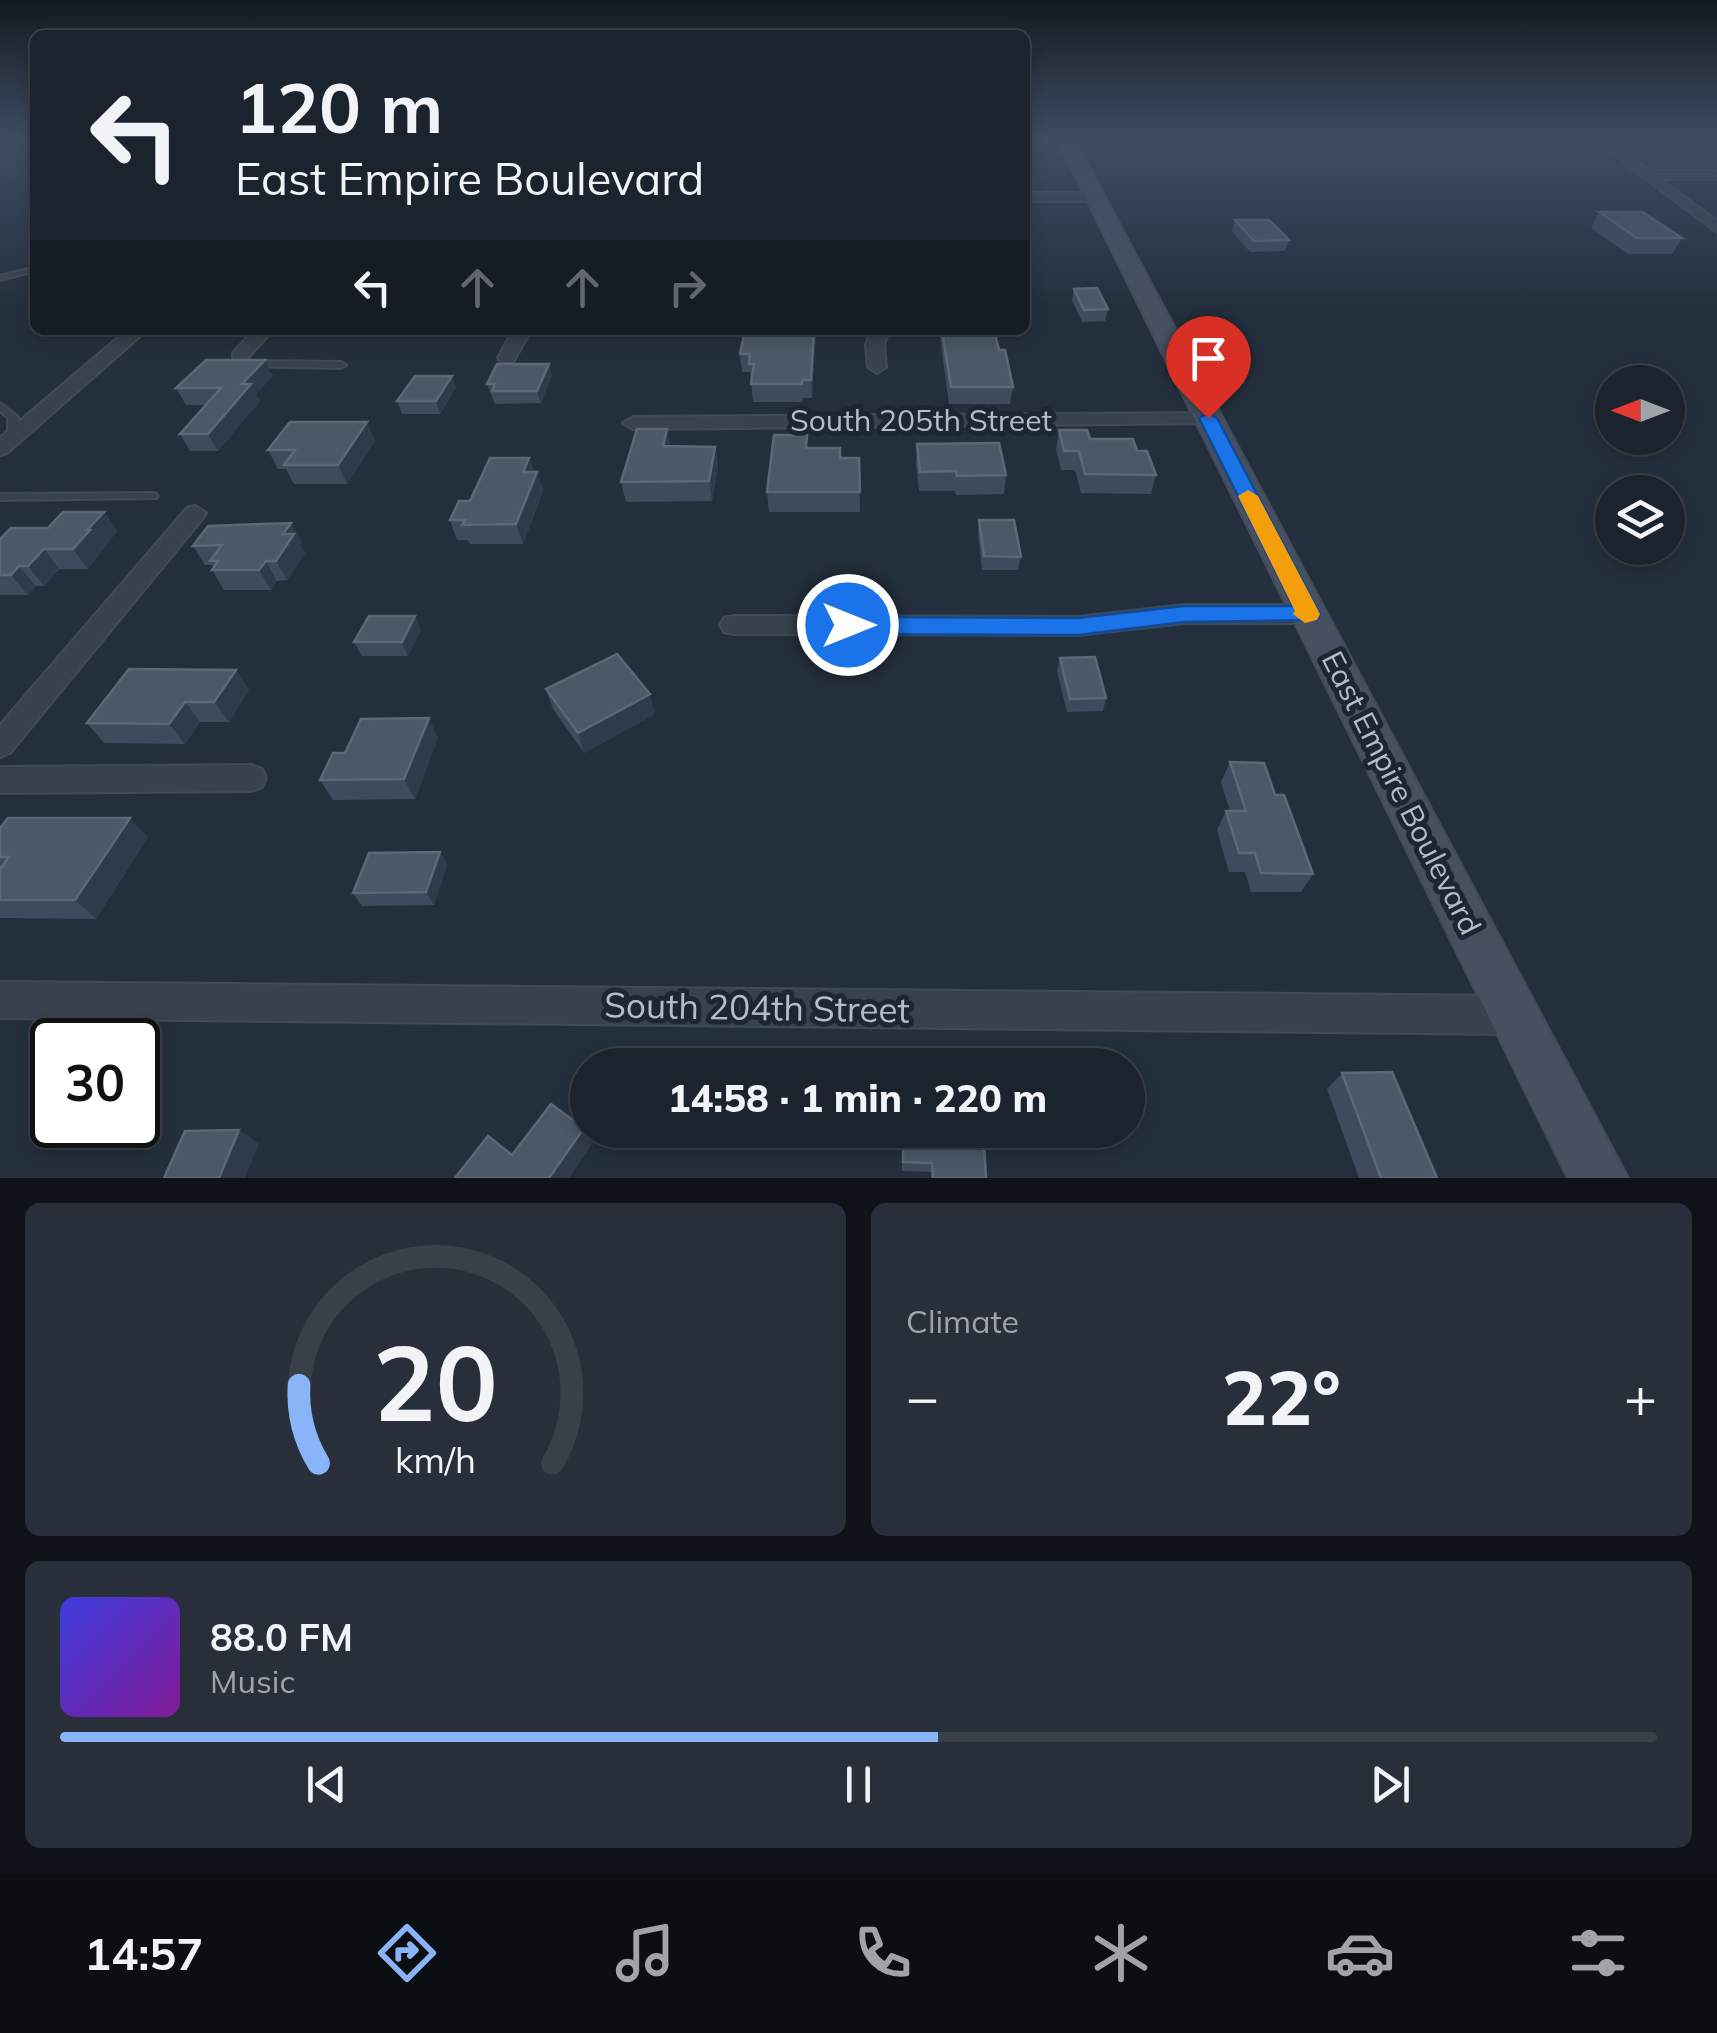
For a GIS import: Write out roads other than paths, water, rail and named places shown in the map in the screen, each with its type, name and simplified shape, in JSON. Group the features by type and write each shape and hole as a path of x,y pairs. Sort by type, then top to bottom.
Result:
{"main road":[{"name":"East Empire Boulevard","path":"1094,197 1599,1178"}],"street":[{"path":"1674,196 1717,228"},
{"path":"1030,197 1094,197"},
{"path":"6,443 132,335"},
{"path":"238,357 259,335"},
{"path":"507,358 519,335"},
{"path":"877,366 878,335"},
{"name":"South 205th Street","path":"633,423 1208,418"},
{"path":"0,745 195,512"},
{"path":"733,625 1078,626 1184,614 1309,614"},
{"path":"0,780 251,778"},
{"name":"South 204th Street","path":"0,1000 1515,1015"}],"lane":[{"path":"0,278 30,270"},
{"path":"238,357 237,363 245,364 341,365"},
{"path":"0,406 13,417 6,443"},
{"path":"0,497 152,496"}]}
